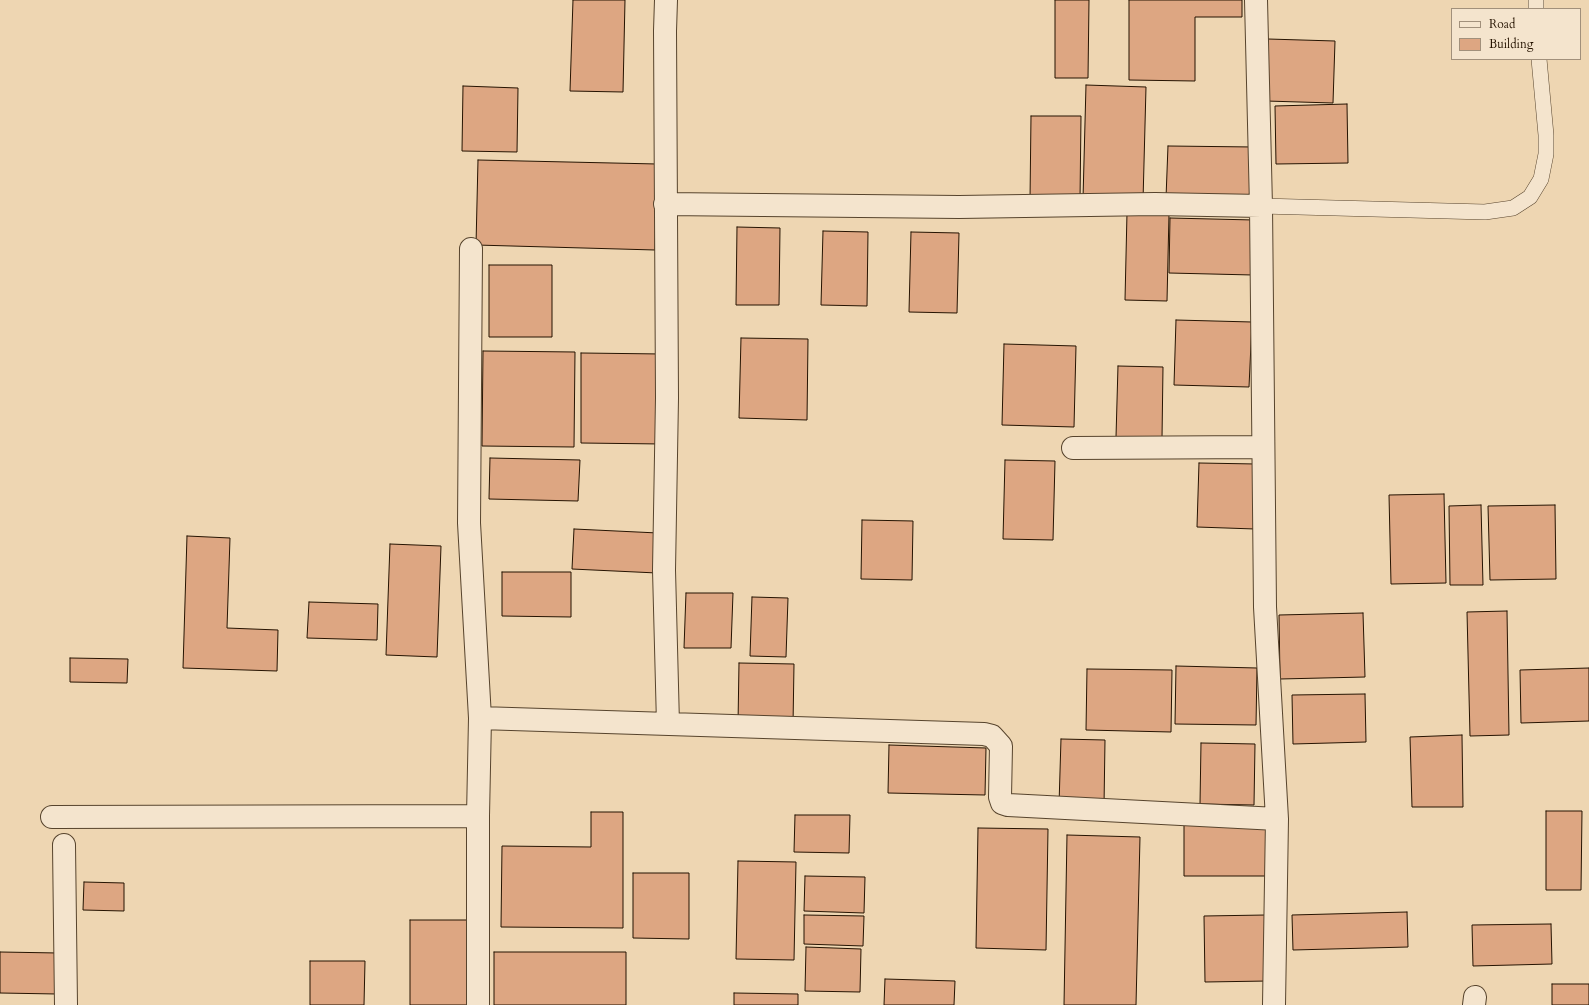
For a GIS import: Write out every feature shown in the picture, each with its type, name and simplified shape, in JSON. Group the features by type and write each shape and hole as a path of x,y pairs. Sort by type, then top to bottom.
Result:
{"street":[{"path":"666,0 665,204 667,398 664,570 668,724"},
{"path":"1256,0 1262,206 1265,607 1277,819 1274,1005"},
{"path":"665,204 967,206 1156,204 1262,206"},
{"path":"471,249 469,523 480,718 478,816 478,1005"},
{"path":"1073,448 1263,447"},
{"path":"480,718 984,734 992,736 1001,746 1000,797 1002,803 1008,805 1277,819"},
{"path":"52,817 478,816"},
{"path":"64,845 66,1005"}],"lane":[{"path":"1262,206 1485,212 1513,208 1530,197 1541,178 1546,154 1546,135 1539,60"}],"building":[{"path":"573,0 625,0 623,92 570,91"},
{"path":"1055,0 1089,0 1088,78 1055,78"},
{"path":"1129,0 1242,0 1242,17 1195,17 1195,81 1129,80"},
{"path":"1268,39 1335,41 1333,103 1266,101"},
{"path":"1086,85 1146,87 1143,201 1083,199"},
{"path":"463,86 518,88 517,152 462,151"},
{"path":"1347,104 1348,163 1276,164 1275,106"},
{"path":"1031,116 1081,116 1080,200 1030,200"},
{"path":"1168,146 1254,147 1252,201 1166,198"},
{"path":"478,160 657,164 655,250 476,245"},
{"path":"1127,213 1169,214 1167,301 1125,300"},
{"path":"1170,218 1254,220 1253,275 1169,273"},
{"path":"737,227 780,228 779,305 736,305"},
{"path":"823,231 868,232 867,306 821,305"},
{"path":"911,232 959,233 957,313 909,312"},
{"path":"489,265 552,265 552,337 489,337"},
{"path":"1176,320 1252,322 1249,387 1174,385"},
{"path":"741,338 808,339 807,420 739,418"},
{"path":"1004,344 1076,346 1074,427 1002,425"},
{"path":"483,351 575,352 574,447 482,446"},
{"path":"581,353 662,354 662,444 581,443"},
{"path":"1118,366 1163,367 1162,438 1116,437"},
{"path":"490,458 580,460 578,501 489,499"},
{"path":"1005,460 1055,461 1053,540 1003,539"},
{"path":"1199,463 1256,464 1255,529 1197,527"},
{"path":"1444,494 1446,583 1391,584 1389,495"},
{"path":"1481,505 1483,585 1450,585 1449,506"},
{"path":"1555,505 1556,579 1490,580 1488,506"},
{"path":"862,520 913,521 912,580 861,579"},
{"path":"574,529 658,533 657,573 572,569"},
{"path":"187,536 230,538 227,628 278,630 277,671 183,668"},
{"path":"390,544 441,546 437,657 386,655"},
{"path":"502,572 571,572 571,617 502,616"},
{"path":"686,593 733,593 731,648 684,648"},
{"path":"752,597 788,598 786,657 750,656"},
{"path":"309,602 378,604 377,640 307,638"},
{"path":"1507,611 1509,735 1470,736 1467,612"},
{"path":"1363,613 1365,677 1280,679 1279,615"},
{"path":"70,658 128,659 127,683 70,682"},
{"path":"739,663 794,664 793,725 738,724"},
{"path":"1176,666 1257,668 1256,725 1175,724"},
{"path":"1589,668 1589,721 1521,723 1520,670"},
{"path":"1087,669 1172,670 1171,732 1086,730"},
{"path":"1365,694 1366,742 1293,744 1292,695"},
{"path":"1462,735 1463,807 1412,807 1410,737"},
{"path":"1061,739 1105,740 1104,806 1059,805"},
{"path":"1201,743 1255,744 1254,805 1200,804"},
{"path":"889,745 986,748 985,795 888,793"},
{"path":"1546,811 1582,811 1581,890 1546,890"},
{"path":"591,812 623,812 623,928 501,927 502,846 591,847"},
{"path":"795,815 850,815 849,853 794,852"},
{"path":"1184,823 1271,823 1271,876 1184,876"},
{"path":"978,828 1048,829 1046,950 976,948"},
{"path":"1067,835 1140,837 1136,1005 1064,1005"},
{"path":"738,861 796,862 794,960 736,959"},
{"path":"633,873 689,873 689,939 633,938"},
{"path":"805,876 865,877 864,913 804,911"},
{"path":"84,882 124,883 124,911 83,910"},
{"path":"1407,912 1408,947 1293,950 1292,915"},
{"path":"804,915 864,916 863,946 804,944"},
{"path":"1266,915 1268,981 1205,982 1204,916"},
{"path":"410,920 472,920 471,1005 410,1005"},
{"path":"1551,924 1552,964 1473,966 1472,925"},
{"path":"806,947 861,949 860,992 805,991"},
{"path":"0,952 58,953 57,994 0,993"},
{"path":"494,952 626,952 626,1005 494,1005"},
{"path":"310,961 365,961 364,1005 310,1005"},
{"path":"885,979 955,981 954,1005 884,1005"},
{"path":"1552,984 1589,984 1589,1005 1552,1005"},
{"path":"734,993 798,994 798,1005 734,1005"}]}
